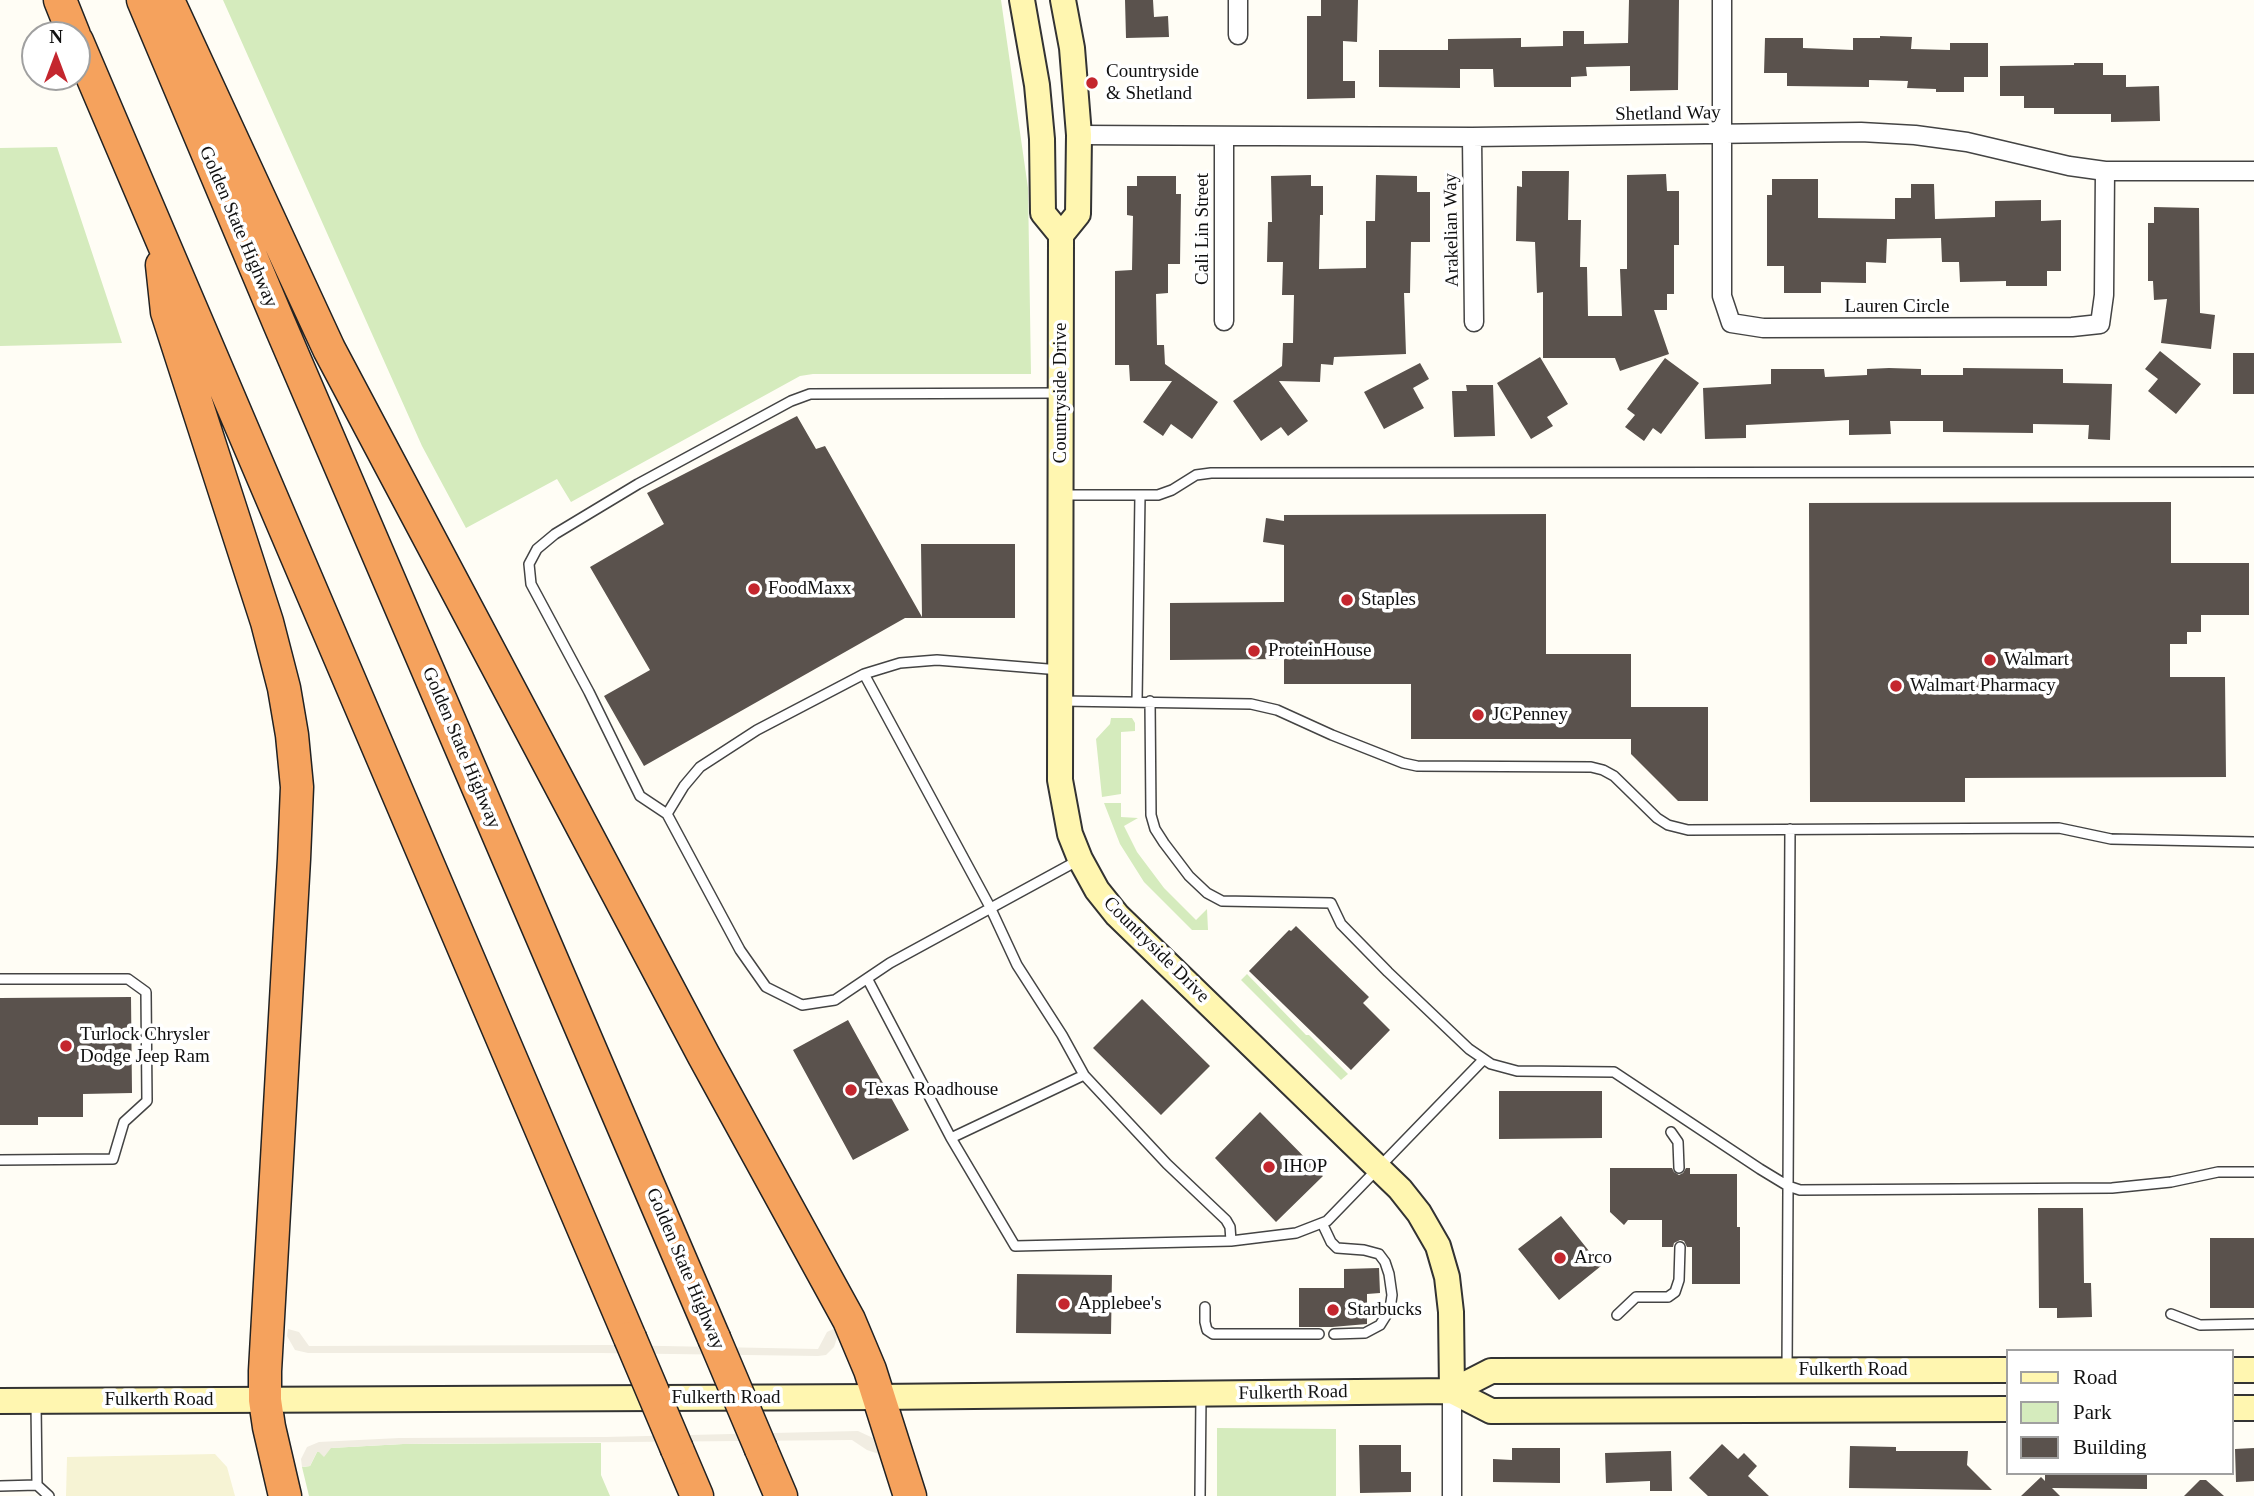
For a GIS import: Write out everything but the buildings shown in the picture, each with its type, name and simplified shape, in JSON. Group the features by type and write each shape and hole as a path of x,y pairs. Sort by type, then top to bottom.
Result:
{"highway":[{"path":"60,0 68,21"},
{"name":"Golden State Highway","path":"143,0 781,1496"},
{"path":"164,0 171,7 329,349 620,899 849,1320 864,1354 910,1496"},
{"path":"91,74 697,1496"},
{"path":"160,236 167,312 267,621 284,688 292,735 297,788 289,967 265,1341 265,1400 285,1496"}],"street":[{"path":"1022,0 1037,85 1042,139 1042,214 1061,236 1079,214 1079,135 1072,48 1063,0"},
{"path":"1238,0 1238,35"},
{"path":"1722,0 1723,134"},
{"name":"Shetland Way","path":"1079,135 1472,137 1861,132 1915,135 1966,142 2105,171 2254,171"},
{"name":"Lauren Circle","path":"1723,134 1722,296 1731,323 1763,328 2072,327 2100,324 2104,295 2105,171"},
{"name":"Cali Lin Street","path":"1224,136 1224,321"},
{"name":"Arakelian Way","path":"1472,137 1474,322"},
{"name":"Countryside Drive","path":"1061,236 1060,780 1070,834 1097,890 1117,915 1407,1196 1432,1234 1443,1260 1451,1312 1451,1496"},
{"name":"Fulkerth Road","path":"0,1401 1452,1391 1491,1371 2006,1370"},
{"path":"2233,1370 2254,1370"},
{"name":"Fulkerth Road","path":"1452,1391 1491,1411 2006,1409"},
{"path":"2233,1408 2254,1408"}],"lane":[{"path":"1061,393 810,394 791,401 638,484 555,534 537,549 529,564 531,584 589,692 640,796 667,814 740,950 766,986 802,1006 835,1000 890,963 1080,859"},
{"path":"1062,495 1166,493 1196,475 1211,473 2254,472"},
{"path":"1138,701 1140,495"},
{"path":"667,814 684,786 700,767 757,730 864,674 900,663 937,660 1062,670"},
{"path":"864,674 990,907 1017,965 1084,1075 1167,1164 1226,1220 1230,1227 1231,1241"},
{"path":"1061,701 1238,703 1265,706 1390,760 1417,766 1591,767 1614,776 1657,818 1677,828 2059,828 2111,839 2254,842"},
{"path":"1150,701 1151,815 1155,829 1189,876 1207,893 1222,901 1331,903 1341,924 1462,1043 1483,1060 1497,1066 1517,1071 1614,1072 1788,1186 1806,1191 2112,1188 2171,1182 2218,1172 2254,1172"},
{"path":"1787,1370 1790,829"},
{"path":"0,979 128,979 146,992 147,1101 124,1122 113,1159 0,1160"},
{"path":"867,980 951,1138 1015,1246 1231,1241 1296,1233 1322,1223 1327,1221 1377,1166 1483,1060"},
{"path":"951,1138 1084,1075"},
{"path":"1671,1132 1678,1142 1679,1168"},
{"path":"1322,1223 1337,1248 1379,1254 1385,1262 1392,1295 1390,1309 1380,1325 1365,1333 1334,1334"},
{"path":"1617,1315 1636,1297 1668,1297 1675,1292 1679,1280 1680,1247"},
{"path":"1205,1307 1205,1322 1213,1334 1319,1334"},
{"path":"2171,1314 2200,1325 2254,1324"},
{"path":"1200,1394 1200,1496"},
{"path":"36,1401 37,1485 49,1496"},
{"path":"0,1486 23,1491 37,1485"}],"shaded area":[{"path":"835,1328 837,1338 834,1347 826,1355 818,1356 308,1353 295,1350 287,1336 288,1329 299,1332 309,1346 612,1345 818,1349 827,1332"},
{"path":"858,1431 873,1438 879,1454 852,1440 403,1444 331,1448 324,1457 317,1452 310,1466 302,1467 301,1459 307,1447 319,1442 399,1438 605,1437"},
{"path":"215,1454 227,1467 235,1496 66,1496 67,1457"}],"green space":[{"path":"223,0 1001,0 1028,188 1031,374 800,376 571,502 557,479 466,528 422,446"},
{"path":"57,147 122,343 0,346 0,148"},
{"path":"1111,718 1132,718 1135,731 1121,732 1121,794 1102,797 1096,739 1110,724"},
{"path":"1104,803 1121,803 1121,817 1138,818 1124,826 1137,852 1164,888 1196,920 1207,909 1208,930 1192,930 1144,882 1120,844"},
{"path":"1247,974 1348,1074 1341,1080 1241,980"},
{"path":"1217,1428 1336,1429 1336,1496 1217,1496"},
{"path":"601,1443 601,1475 610,1496 309,1496 302,1467 310,1466 317,1452 324,1456 330,1448 403,1444"}],"place":[{"name":"Countryside & Shetland","path":"1092,83"},
{"name":"FoodMaxx","path":"754,589"},
{"name":"Staples","path":"1347,600"},
{"name":"ProteinHouse","path":"1254,651"},
{"name":"Walmart","path":"1990,660"},
{"name":"Walmart Pharmacy","path":"1896,686"},
{"name":"JCPenney","path":"1478,715"},
{"name":"Turlock Chrysler Dodge Jeep Ram","path":"66,1046"},
{"name":"Texas Roadhouse","path":"851,1090"},
{"name":"IHOP","path":"1269,1167"},
{"name":"Arco","path":"1560,1258"},
{"name":"Applebee's","path":"1064,1304"},
{"name":"Starbucks","path":"1333,1310"}]}
